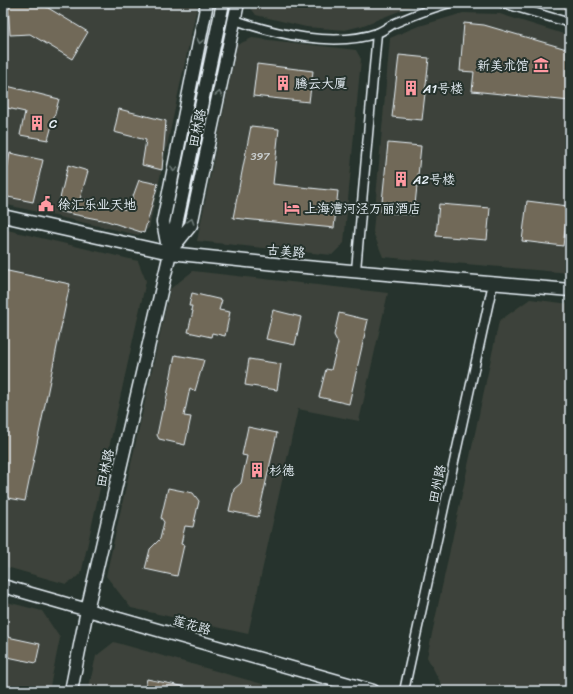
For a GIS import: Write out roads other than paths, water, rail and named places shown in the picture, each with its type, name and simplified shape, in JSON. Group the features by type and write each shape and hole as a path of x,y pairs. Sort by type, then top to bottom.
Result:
{"street":[{"name":"田林路","path":"170,253 163,222 207,3"},
{"name":"田林路","path":"72,691 87,610 170,253 223,3"},
{"name":"田林路","path":"170,253 191,225 238,3"},
{"path":"235,20 295,36 348,38 377,33 423,11 450,3"},
{"path":"503,3 570,23"},
{"path":"356,270 377,33"},
{"name":"古美路","path":"3,216 170,253 294,266 356,270 570,290"},
{"name":"田州路","path":"404,691 493,283"},
{"name":"莲花路","path":"3,586 373,691"}],"place":[{"name":"新美术馆","path":"541,65"},
{"name":"腾云大厦","path":"283,83"},
{"name":"A1号楼","path":"411,88"},
{"name":"C","path":"37,123"},
{"name":"A2号楼","path":"401,179"},
{"name":"徐汇乐业天地","path":"46,204"},
{"name":"上海漕河泾万丽酒店","path":"292,208"},
{"name":"杉德","path":"257,470"}]}
